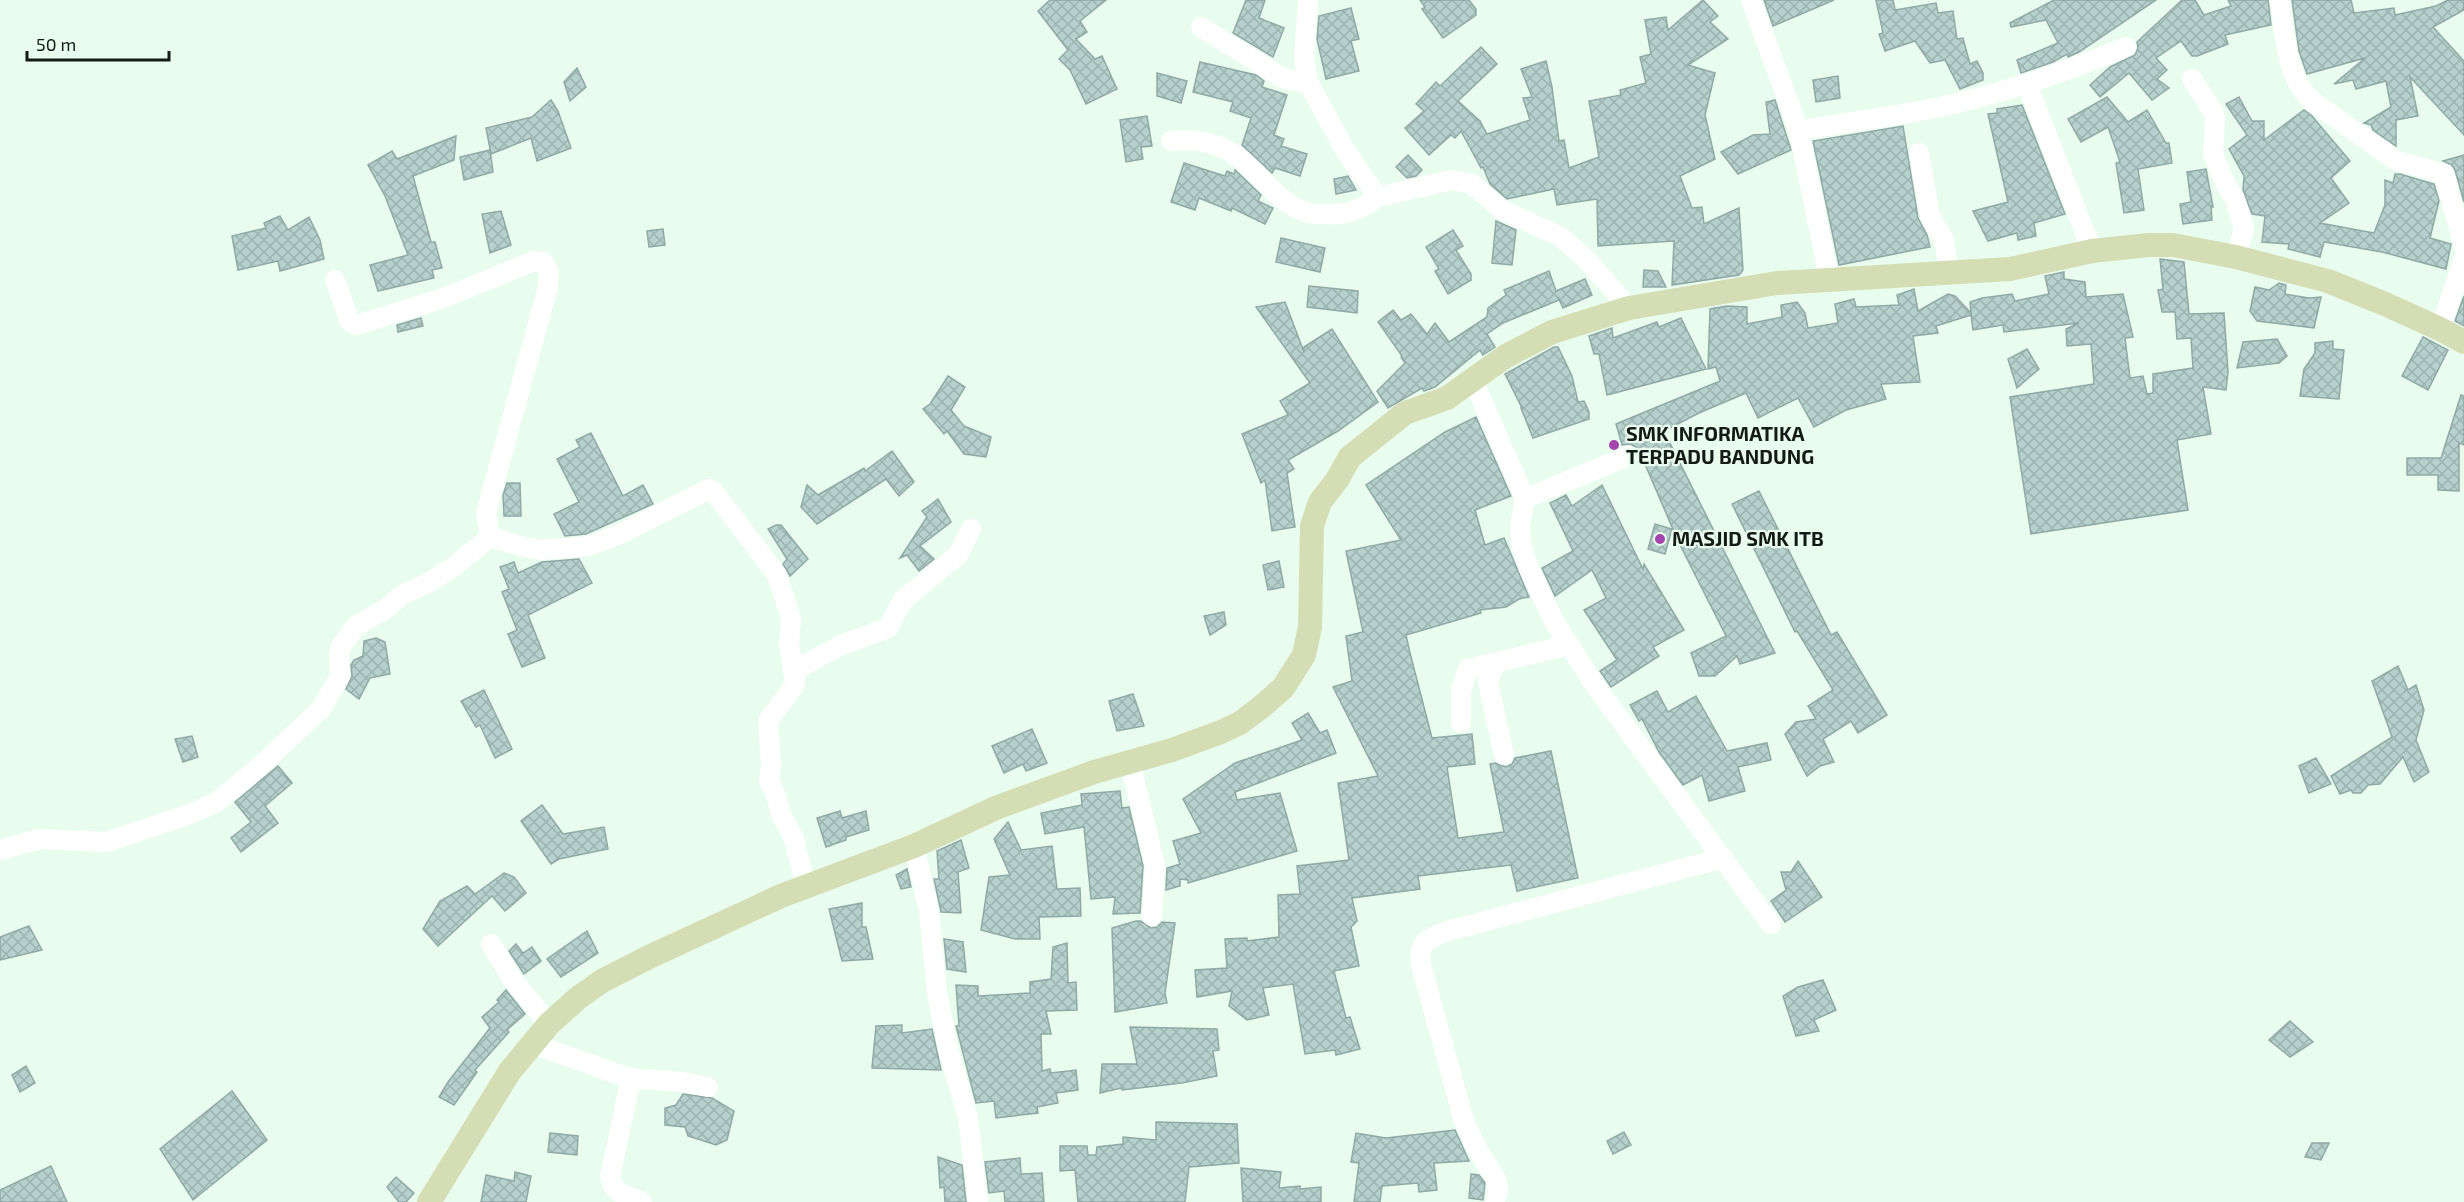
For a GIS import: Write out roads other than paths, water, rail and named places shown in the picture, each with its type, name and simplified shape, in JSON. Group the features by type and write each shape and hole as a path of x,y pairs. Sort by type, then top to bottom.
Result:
{"main road":[{"path":"429,1202 510,1071 549,1024 578,998 602,981 649,957 806,886 914,846 998,807 1094,772 1172,750 1240,723 1283,688 1304,655 1310,627 1312,526 1320,502 1337,480 1350,457 1405,413 1447,398 1531,341 1629,308 1777,283 1829,278 1949,274 2010,269 2092,251 2173,245 2236,257 2328,281 2440,328 2464,342"}],"street":[{"path":"1308,0 1304,60 1308,82 1346,152 1378,197"},
{"path":"1751,0 1799,131 1829,278"},
{"path":"2280,0 2291,68 2305,93 2312,101 2387,155 2409,165 2444,174 2464,247"},
{"path":"1201,27 1281,77 1308,82"},
{"path":"1799,131 1926,110 2027,84 2126,47"},
{"path":"2192,79 2213,111 2215,118 2213,154 2225,183 2235,199 2244,229 2236,257"},
{"path":"2027,84 2092,251"},
{"path":"1171,141 1188,139 1205,142 1229,151 1251,168 1287,203 1309,213 1333,215 1355,212 1378,197 1452,180 1472,184 1502,210 1561,237 1587,260 1629,308"},
{"path":"1919,153 1930,216 1944,240 1949,274"},
{"path":"2440,328 2464,259"},
{"path":"336,280 350,322 356,325 441,299 534,261 539,261 546,266 549,273 548,287 486,513 490,537"},
{"path":"1473,380 1525,499 1520,525 1521,543 1547,608 1594,684 1771,924"},
{"path":"1525,499 1628,456"},
{"path":"490,537 542,550 589,546 620,534 703,491 712,489 777,575 791,618 789,645 794,686 768,721 771,766 769,781 776,795 782,817 793,836 806,886"},
{"path":"794,672 841,645 888,628 903,600 958,555 971,530"},
{"path":"0,849 40,839 107,842 215,803 250,775 321,709 340,676 339,655 342,646 356,626 384,610 402,595 449,570 490,537"},
{"path":"1461,723 1461,690 1468,669 1570,645"},
{"path":"1495,663 1488,682 1504,755"},
{"path":"1130,762 1155,865 1152,916"},
{"path":"914,846 929,911 941,1013 949,1053 968,1118 978,1202"},
{"path":"1495,1202 1498,1190 1496,1179 1476,1147 1457,1099 1421,964 1419,954 1422,946 1426,940 1448,931 1723,858"},
{"path":"491,944 513,980 549,1024"},
{"path":"532,1044 632,1078 682,1082 708,1088"},
{"path":"632,1078 610,1177 611,1184 617,1192 642,1202"}],"place":[{"name":"SMK INFORMATIKA TERPADU BANDUNG","path":"1614,445"},
{"name":"MASJID SMK ITB","path":"1660,539"}]}
